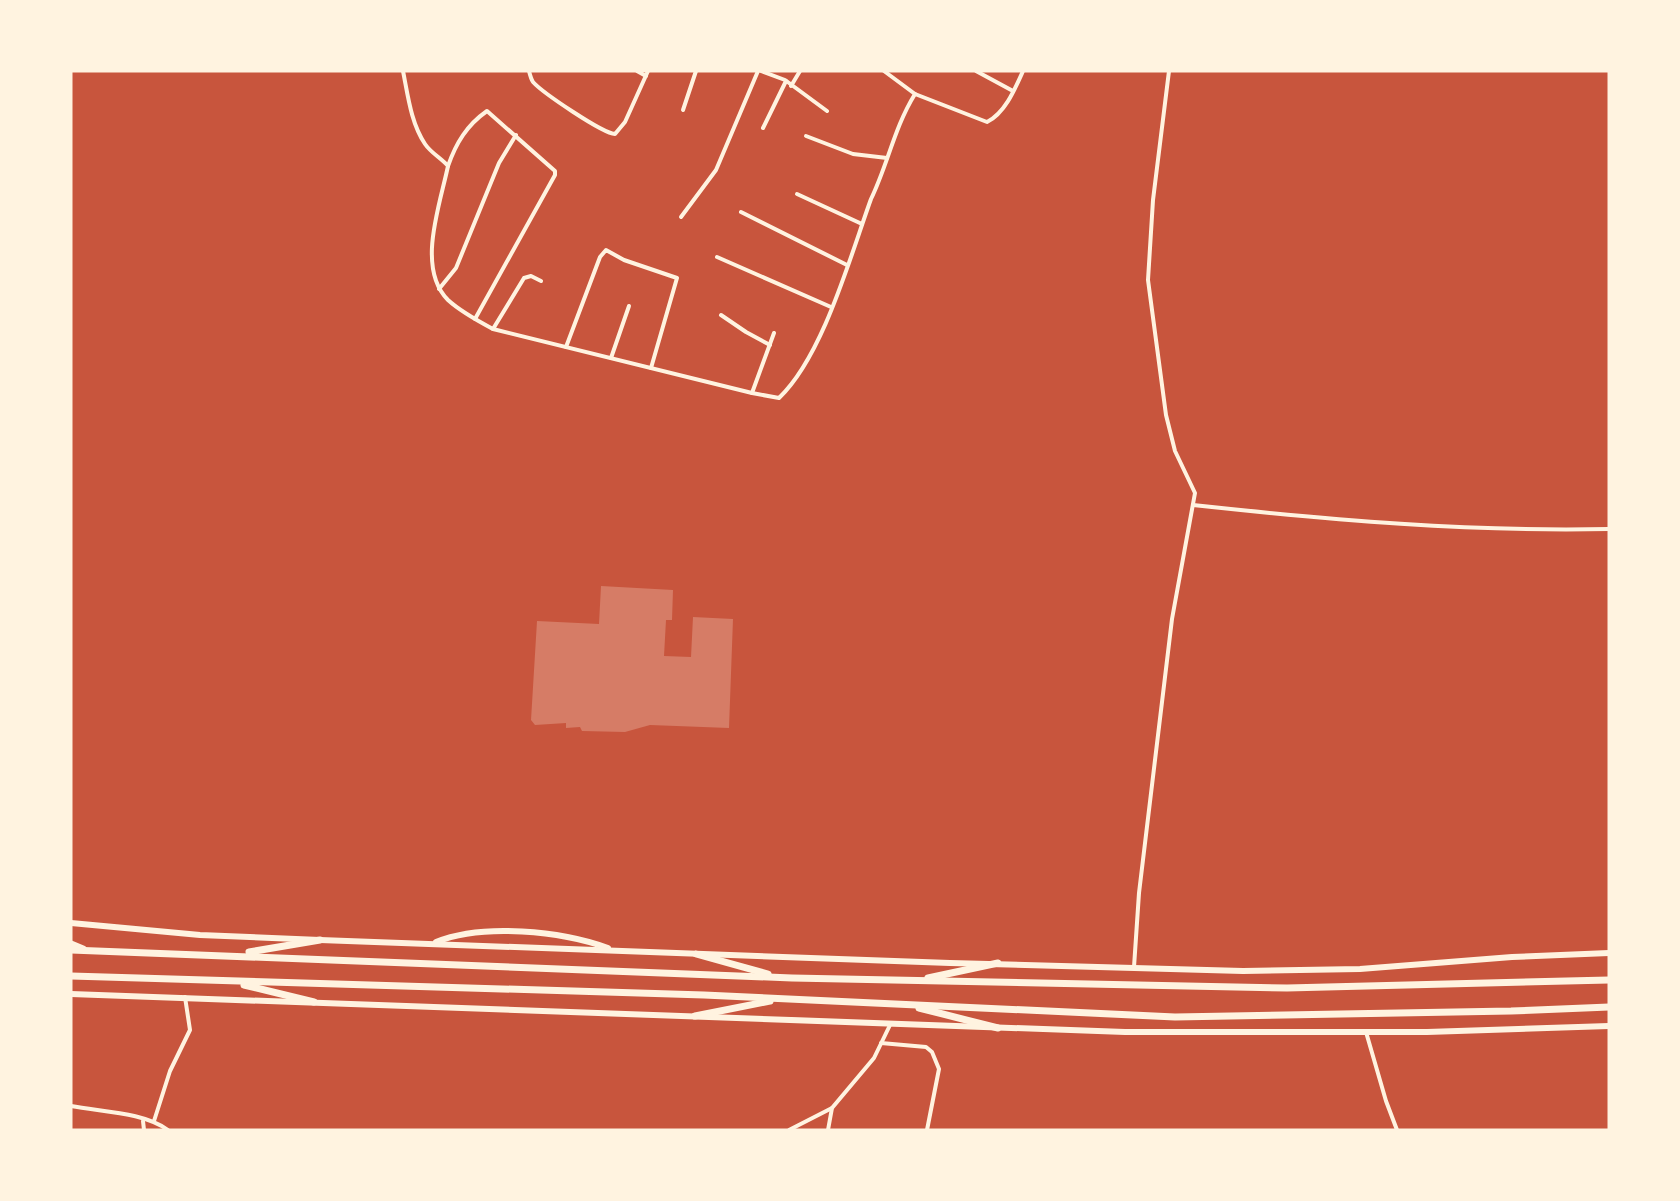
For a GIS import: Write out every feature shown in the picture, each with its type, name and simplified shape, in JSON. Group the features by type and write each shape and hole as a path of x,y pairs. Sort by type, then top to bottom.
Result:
{"highway":[{"path":"71,923 200,934 320,940 950,963 1243,971 1360,969 1512,957 1609,953"},
{"path":"432,943 452,935 522,933 575,939 614,950"},
{"path":"235,955 320,940"},
{"path":"71,944 88,951"},
{"path":"71,950 780,978 915,981 1287,988 1609,980"},
{"path":"696,954 780,978"},
{"path":"915,981 998,963"},
{"path":"71,976 782,999 1174,1016 1511,1011 1609,1007"},
{"path":"71,980 87,977"},
{"path":"229,981 314,1002"},
{"path":"71,994 1125,1032 1366,1032 1609,1026"},
{"path":"694,1016 782,999"},
{"path":"901,1004 998,1028"}],"street":[{"path":"403,71 411,113 420,135 433,153 448,166"},
{"path":"529,71 533,82 578,115 615,134 621,129 647,73 638,71"},
{"path":"684,110 696,71"},
{"path":"681,217 716,170 760,71 786,81 827,111"},
{"path":"792,86 800,71"},
{"path":"884,71 915,94 987,122 995,118 1013,91 1023,71"},
{"path":"976,71 1013,91"},
{"path":"1134,967 1139,893 1169,646 1183,552 1195,492 1175,451 1166,415 1148,280 1153,200 1169,71"},
{"path":"763,128 786,81"},
{"path":"475,319 556,175 552,167 487,111 478,116 468,127 455,147 448,166 431,253 432,271 440,289 448,300 475,319 493,329 779,398 802,371 831,307 901,118 915,94"},
{"path":"440,289 456,268 498,163 516,135"},
{"path":"806,136 853,154 887,158"},
{"path":"797,194 862,224"},
{"path":"741,212 847,265"},
{"path":"566,347 600,257 606,250 624,260 677,278 651,368"},
{"path":"717,257 831,307"},
{"path":"493,329 524,278 531,276 541,281"},
{"path":"611,358 628,306"},
{"path":"721,314 746,332 770,345"},
{"path":"752,393 774,333"},
{"path":"1193,505 1332,521 1494,528 1609,529"},
{"path":"154,1122 170,1071 190,1030 185,997"},
{"path":"789,1130 832,1108 874,1058 890,1023"},
{"path":"1366,1032 1386,1101 1397,1130"},
{"path":"881,1043 926,1047 936,1059 938,1069 927,1130"},
{"path":"71,1106 133,1116 144,1121 154,1122 168,1130"},
{"path":"828,1130 832,1108"},
{"path":"144,1121 144,1130"}],"building":[{"path":"601,586 673,590 672,620 666,620 664,656 691,657 693,617 733,619 729,728 650,725 625,732 582,731 580,727 566,728 566,723 535,725 531,720 537,621 599,624"}]}
